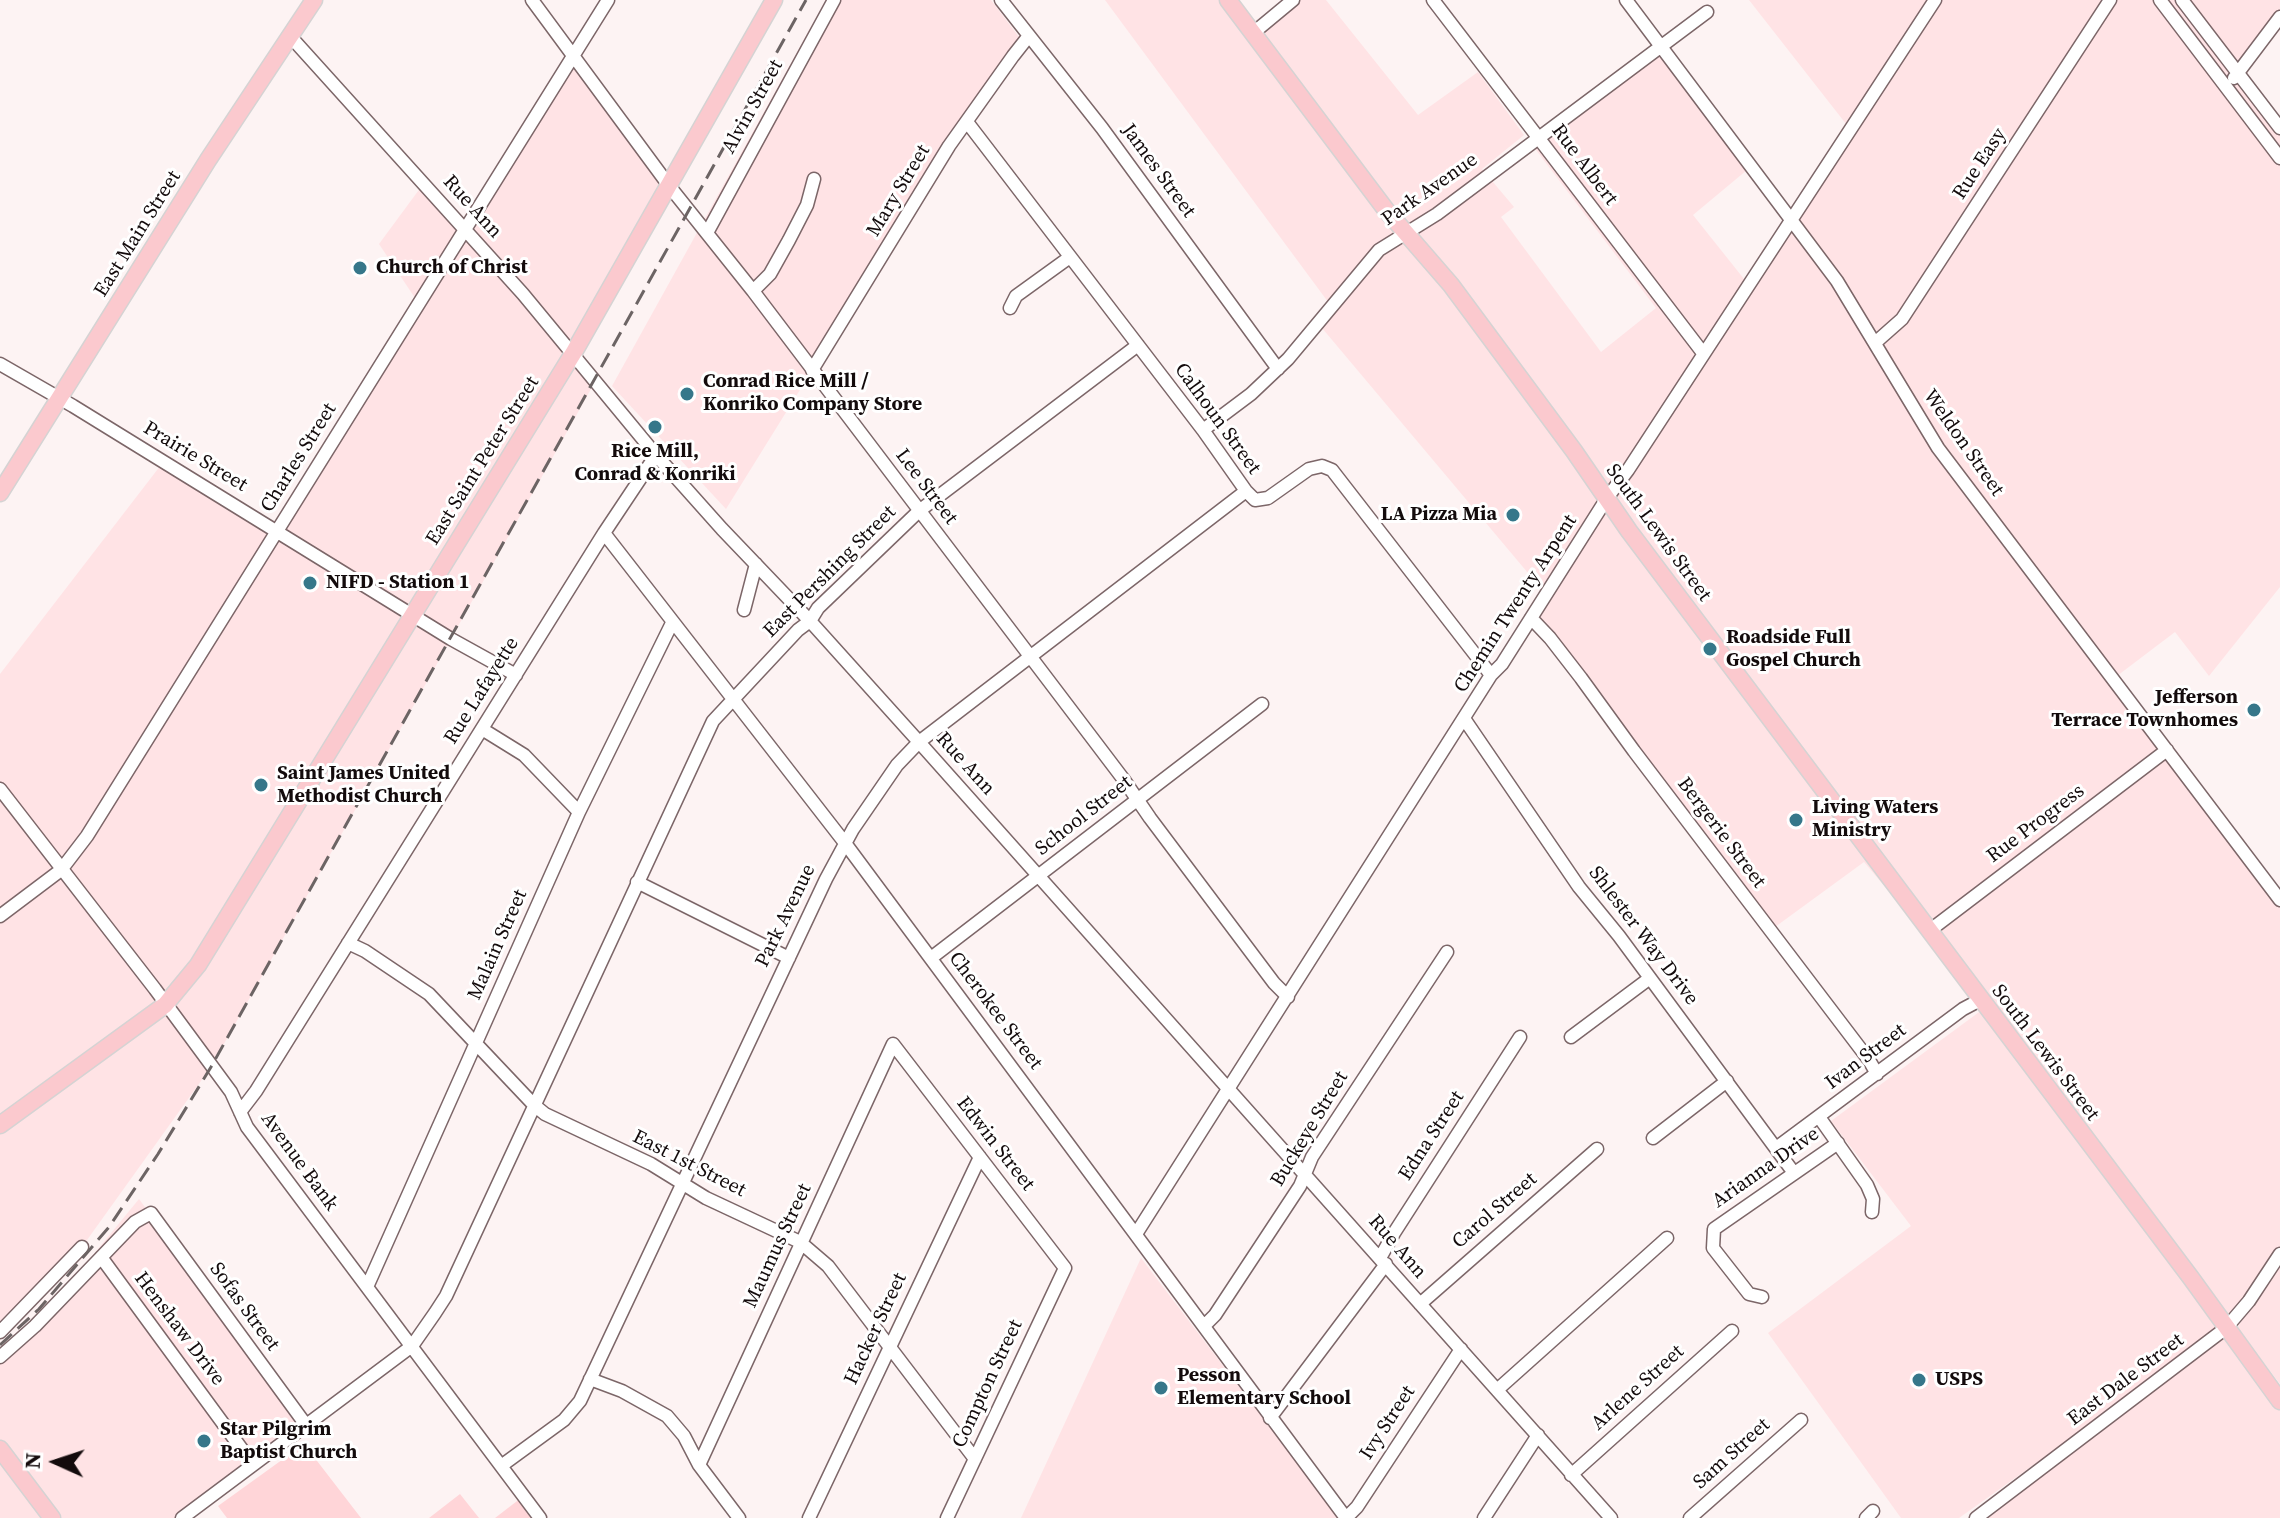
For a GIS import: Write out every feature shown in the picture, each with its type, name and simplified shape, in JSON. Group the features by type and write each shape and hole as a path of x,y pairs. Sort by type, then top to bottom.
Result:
{"main road":[{"name":"East Main Street","path":"0,493 204,167 314,0"},
{"name":"East Saint Peter Street","path":"0,1125 165,1005 198,965 574,352 774,0"},
{"name":"South Lewis Street","path":"1228,0 1386,210 1451,285 1638,544 2280,1401"},
{"path":"0,1449 52,1518"}],"street":[{"name":"Lee Street","path":"532,0 670,187 753,291 1274,983 1288,997"},
{"name":"Charles Street","path":"0,916 61,870 87,836 608,0"},
{"name":"Alvin Street","path":"707,233 834,0"},
{"name":"James Street","path":"1001,0 1102,128 1278,369"},
{"path":"1252,34 1293,0"},
{"name":"Rue Albert","path":"1433,0 1703,353"},
{"name":"Weldon Street","path":"1626,0 1837,281 1938,448 2280,900"},
{"name":"Chemin Twenty Arpent","path":"1136,1234 1491,675 1935,0"},
{"name":"Rue Easy","path":"1876,342 1902,319 2110,0"},
{"path":"2160,0 2280,158"},
{"path":"2182,0 2280,128"},
{"name":"Park Avenue","path":"1203,430 1278,369 1379,250 1437,214 1707,12"},
{"path":"2226,87 2280,17"},
{"name":"Rue Ann","path":"290,36 574,352 656,455 919,742 1611,1518"},
{"name":"Mary Street","path":"812,370 949,146 1028,37"},
{"name":"Calhoun Street","path":"967,122 1203,430 1246,491 1255,500 1268,498 1309,469 1322,466 1332,470 1491,675"},
{"path":"753,291 770,274 789,240 807,205 814,179"},
{"path":"1010,308 1016,296 1070,257"},
{"name":"East Pershing Street","path":"182,1518 412,1346 446,1296 713,721 810,621 818,608 919,511 1138,345"},
{"name":"Prairie Street","path":"0,364 516,675"},
{"name":"Rue Lafayette","path":"240,1112 656,455"},
{"name":"Park Avenue","path":"501,1466 564,1420 580,1401 845,843 897,765 919,742 1246,491"},
{"name":"Cherokee Street","path":"604,533 845,843 1346,1518"},
{"path":"744,610 756,564"},
{"name":"Bergerie Street","path":"1531,618 1581,678 1877,1074"},
{"name":"Malain Street","path":"367,1287 579,812 672,623"},
{"name":"School Street","path":"931,958 1262,704"},
{"name":"Shlester Way Drive","path":"1465,720 1579,887 1794,1173"},
{"path":"482,729 524,755 579,812"},
{"name":"Rue Progress","path":"1929,931 2167,750"},
{"name":"Avenue Bank","path":"0,789 231,1092 247,1127 540,1518"},
{"path":"637,882 789,958"},
{"name":"East 1st Street","path":"348,943 429,994 545,1114 651,1164 706,1198 800,1242 828,1266 975,1459"},
{"name":"Buckeye Street","path":"1205,1325 1215,1315 1300,1186 1312,1157 1447,952"},
{"path":"1571,1037 1650,978"},
{"name":"Ivan Street","path":"1776,1148 1963,1009 1980,1000"},
{"name":"Edna Street","path":"1270,1418 1383,1261 1394,1233 1520,1037"},
{"name":"Edwin Street","path":"893,1044 1065,1268"},
{"name":"Maumus Street","path":"699,1465 893,1044"},
{"path":"1653,1138 1727,1081"},
{"path":"1819,1117 1867,1185 1873,1199 1872,1212"},
{"name":"Arianna Drive","path":"1762,1297 1749,1294 1713,1248 1714,1229 1838,1143"},
{"name":"Carol Street","path":"1420,1304 1597,1149"},
{"name":"Hacker Street","path":"809,1518 980,1157"},
{"name":"Sofas Street","path":"101,1257 135,1222 151,1213 306,1425"},
{"path":"1497,1390 1667,1238"},
{"path":"0,1332 82,1247"},
{"name":"East Dale Street","path":"1976,1518 2226,1328 2249,1301 2280,1254"},
{"path":"0,1357 35,1326 101,1257"},
{"name":"Henshaw Drive","path":"101,1257 252,1463"},
{"name":"Compton Street","path":"947,1518 1065,1268"},
{"name":"Arlene Street","path":"1571,1475 1732,1331"},
{"name":"Ivy Street","path":"1346,1518 1357,1507 1461,1349"},
{"path":"590,1379 622,1391 667,1416 739,1518"},
{"name":"Sam Street","path":"1690,1518 1801,1420"},
{"path":"1484,1518 1538,1435"}],"shaded area":[{"path":"826,0 991,0 1019,37 726,509 612,386"},
{"path":"1105,0 1227,0 1252,34 1294,0 1326,0 1418,115 1478,72 1524,135 1482,169 1514,207 1501,217 1601,352 1656,308 1533,146 1660,45 1747,170 1693,215 1748,284 1850,129 1749,0 2177,0 2280,134 2280,587 2209,676 2175,632 2113,679 2280,901 2280,1249 2227,1327 2280,1399 2280,1518 1988,1518 2209,1340 1959,1518 1901,1518 1768,1333 1911,1226 1831,1121 1986,1007 1864,862 1775,927 1537,617 1549,598 1322,328 1334,310"},
{"path":"2182,0 2280,0 2280,22 2238,74"},
{"path":"573,55 670,187 574,352 596,380 211,1067 82,1247 0,1334 0,674 164,461 277,530 415,298 379,244 424,183 465,229"},
{"path":"139,1199 306,1425 182,1518 0,1518 0,1352 35,1326"},
{"name":"Pesson Elementary School","path":"1141,1258 1339,1518 1021,1518"},
{"path":"2280,1262 2280,1384 2237,1328"},
{"path":"304,1444 361,1518 227,1518 218,1506"},
{"path":"460,1494 479,1518 429,1518"},
{"path":"521,1498 535,1518 495,1518"}],"railway":[{"path":"0,1345 39,1309 109,1227 211,1067 806,0"}],"place":[{"name":"Church of Christ","path":"360,268"},
{"name":"Conrad Rice Mill / Konriko Company Store","path":"687,394"},
{"name":"Rice Mill, Conrad & Konriki","path":"655,427"},
{"name":"LA Pizza Mia","path":"1513,515"},
{"name":"NIFD - Station 1","path":"310,583"},
{"name":"Roadside Full Gospel Church","path":"1710,649"},
{"name":"Jefferson Terrace Townhomes","path":"2254,710"},
{"name":"Saint James United Methodist Church","path":"261,785"},
{"name":"Living Waters Ministry","path":"1796,820"},
{"name":"USPS","path":"1919,1380"},
{"name":"Pesson Elementary School","path":"1161,1388"},
{"name":"Star Pilgrim Baptist Church","path":"204,1441"}]}
